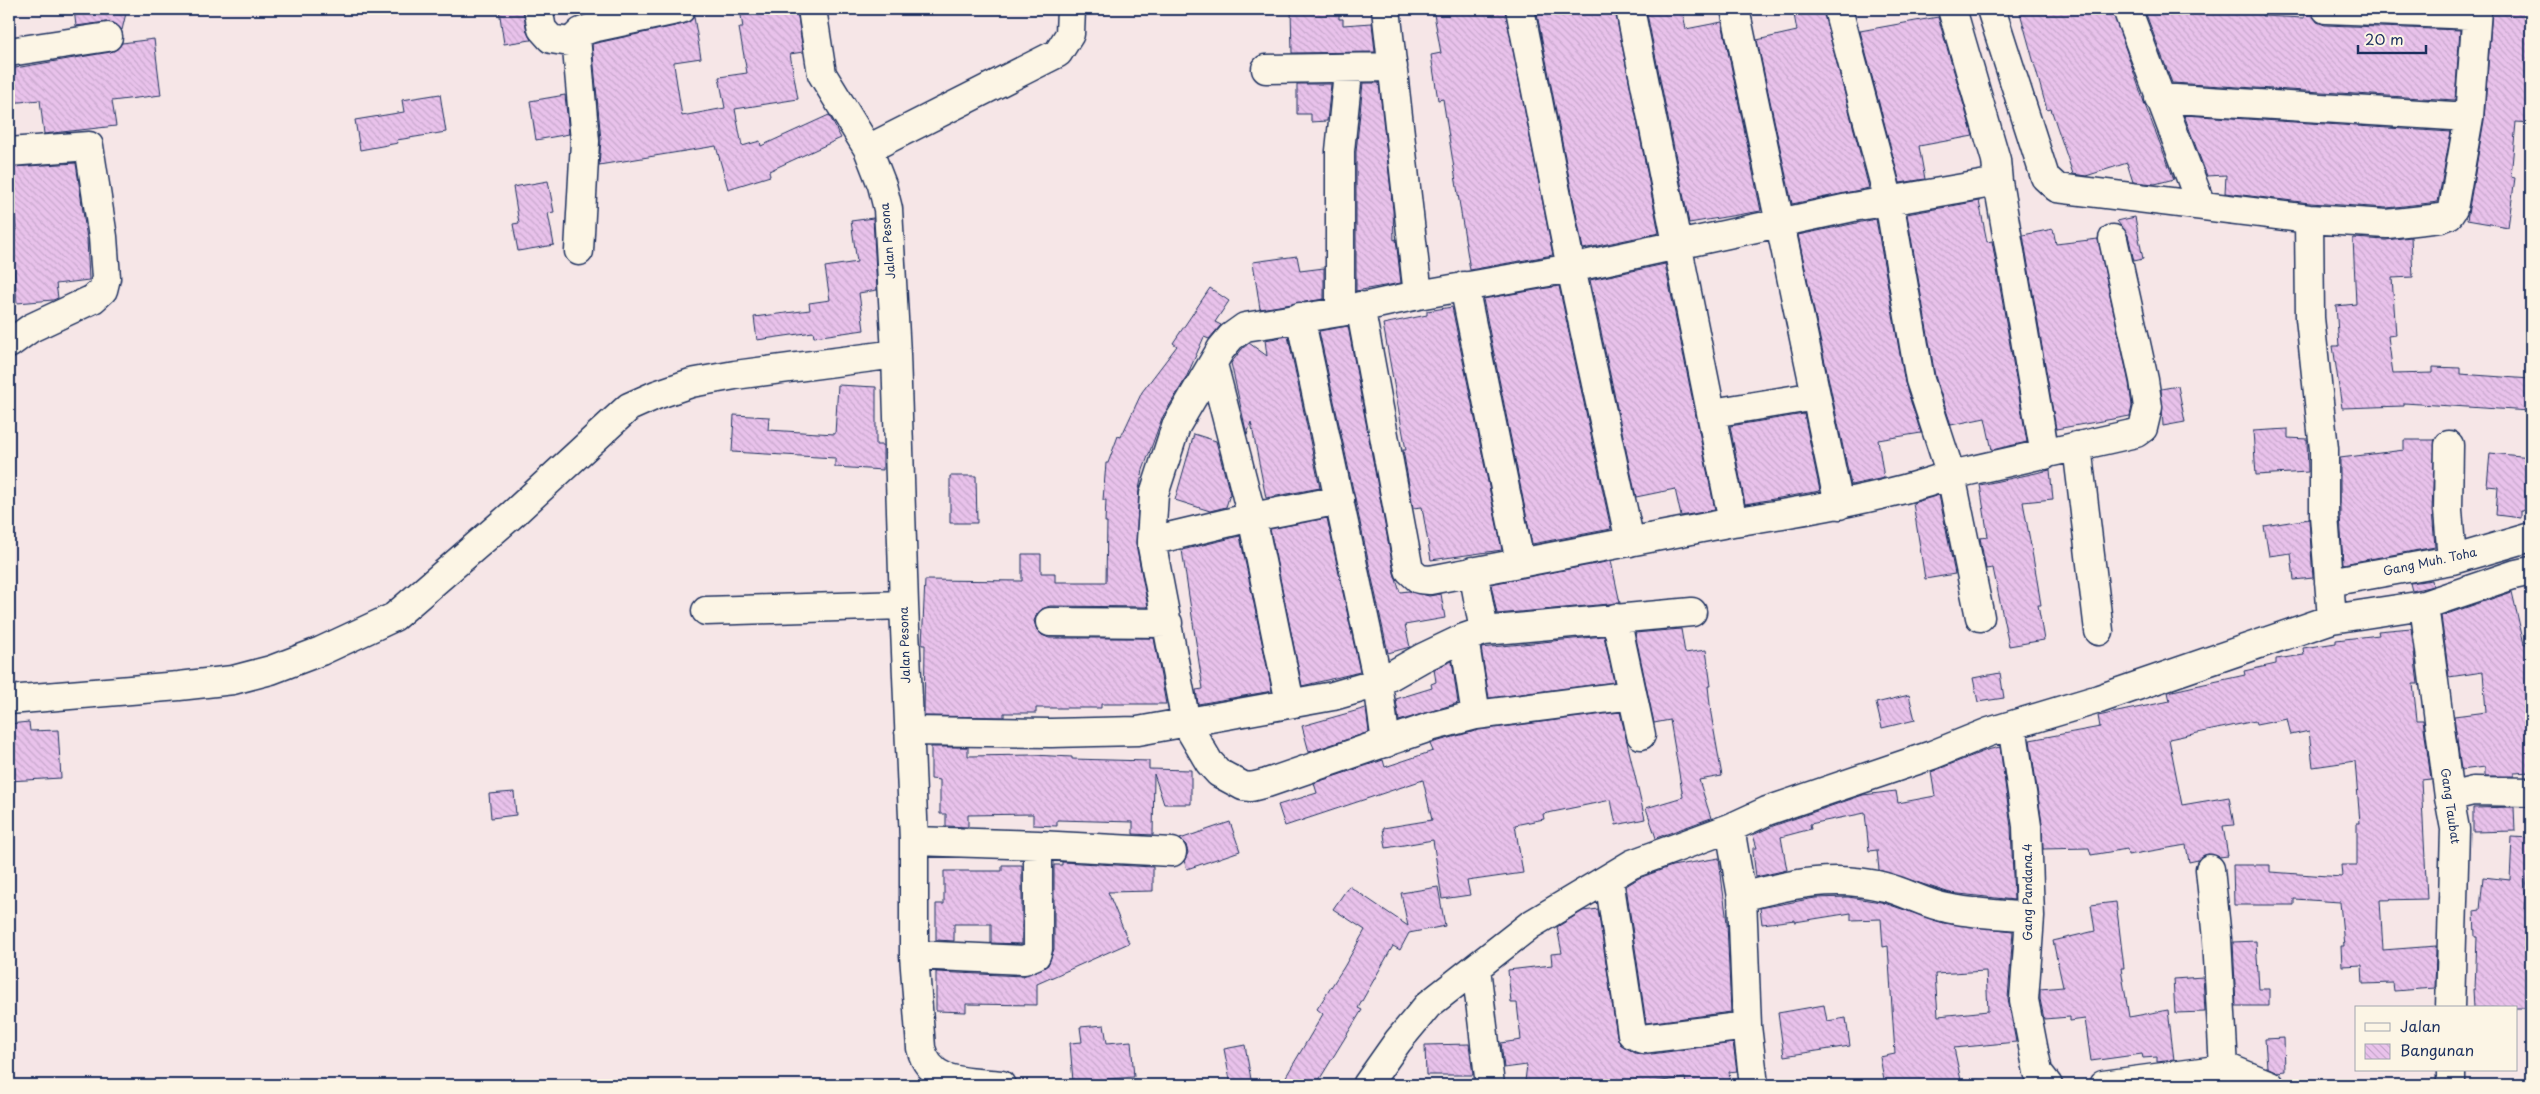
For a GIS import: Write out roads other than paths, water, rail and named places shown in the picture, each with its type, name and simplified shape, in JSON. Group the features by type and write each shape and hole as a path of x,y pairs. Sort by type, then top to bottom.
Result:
{"street":[{"path":"538,9 542,29 551,39 576,43"},
{"path":"578,251 585,141 576,37 581,32 681,9"},
{"name":"Jalan Pesona","path":"812,9 822,74 868,149 882,185 888,209 896,354 914,841 914,955 921,1048 927,1077 1001,1085"},
{"path":"868,149 1058,53 1070,34 1071,9"},
{"path":"1386,9 1418,295"},
{"path":"1520,9 1571,268 1630,542"},
{"path":"1630,9 1676,246 1733,522"},
{"path":"1735,9 1839,505"},
{"path":"1838,9 1889,202 1920,380 1951,475 1980,617"},
{"path":"1952,9 1996,160 1998,182 2045,455"},
{"path":"1991,9 2045,177 2050,184 2057,188 2309,219 2387,224 2449,215 2456,199 2470,117 2476,12 2340,9"},
{"path":"2127,9 2201,205"},
{"path":"9,52 108,37"},
{"path":"1266,69 1393,67"},
{"path":"1344,69 1347,82 1340,151 1350,309 1409,570 1419,579 1430,580 1733,522 1839,505 1912,488 1951,475 2045,455 2136,432 2143,428 2148,407 2144,380 2113,239"},
{"path":"2159,98 2470,117"},
{"path":"9,152 89,146 103,238 106,278 103,290 93,299 12,339"},
{"path":"1632,695 1476,715 1430,727 1251,787 1233,782 1219,774 1209,762 1186,723 1151,541 1154,494 1176,426 1231,337 1245,327 1571,268 1853,207 1998,182"},
{"path":"2309,219 2310,318 2324,449 2324,514 2330,599"},
{"path":"1464,286 1520,562"},
{"path":"1300,317 1378,683 1386,743"},
{"path":"9,700 224,681 279,667 394,617 513,514 629,407 691,383 735,375 896,354"},
{"path":"1213,364 1252,517 1290,703"},
{"path":"1712,413 1816,396"},
{"path":"2449,445 2448,510 2452,560"},
{"path":"2077,446 2100,632"},
{"path":"1151,541 1252,517 1340,500"},
{"name":"Gang Muh. Toha","path":"2330,599 2531,537"},
{"path":"1473,571 1476,715"},
{"path":"1367,1085 1398,1041 1428,1005 1530,925 1632,864 1730,828 1767,811 2012,725 2099,700 2330,599 2424,605 2513,575 2531,571"},
{"path":"706,611 904,605"},
{"name":"Gang Taubat","path":"2424,605 2449,797 2455,829 2456,852 2450,1006"},
{"path":"909,731 1051,733 1138,731 1333,696 1378,683 1474,635 1616,618 1692,612"},
{"path":"1616,618 1642,735"},
{"path":"1050,622 1168,623"},
{"name":"Gang Pandana.4","path":"2012,725 2027,826 2030,917 2024,1000 2038,1072 2048,1085"},
{"path":"2449,797 2474,791 2531,792"},
{"path":"1730,828 1742,898 1747,1026 1754,1085"},
{"path":"914,841 1172,852"},
{"path":"914,955 1024,960 1036,955 1038,949 1038,845"},
{"path":"2210,869 2217,939 2224,1069"},
{"path":"1608,879 1632,1034 1642,1039 1747,1026"},
{"path":"1742,898 1793,884 1840,881 1884,886 1947,909 2030,917"},
{"path":"1476,968 1490,1085"},
{"path":"2118,1084 2224,1069 2238,1072 2270,1085"},
{"path":"2451,1072 2451,1085"}]}
